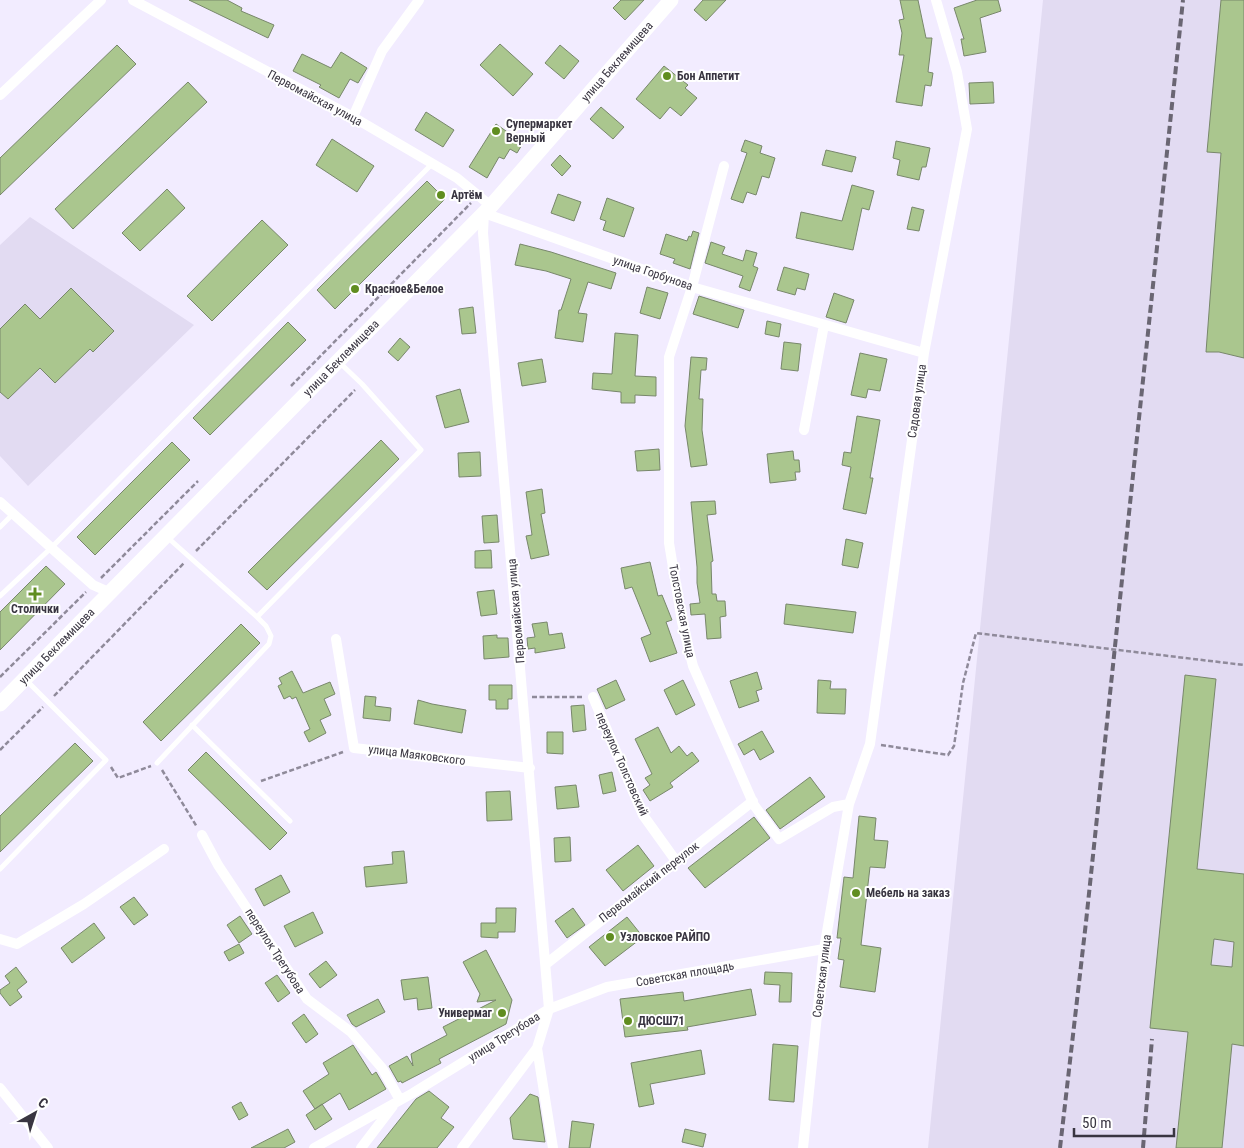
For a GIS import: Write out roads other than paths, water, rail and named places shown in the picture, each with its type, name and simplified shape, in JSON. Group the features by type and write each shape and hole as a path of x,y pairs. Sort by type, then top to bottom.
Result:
{"main road":[{"name":"улица Беклемищева","path":"0,704 487,210 671,0"}],"street":[{"path":"0,94 101,0"},
{"name":"Первомайская улица","path":"133,0 353,117 433,163 479,195 487,210 483,233 550,1009"},
{"path":"353,117 382,51 418,0"},
{"name":"Садовая улица","path":"849,804 870,744 924,353 967,128 957,72 936,0"},
{"name":"Толстовская улица","path":"724,166 692,287 668,357 669,543 682,622 693,666 753,801 780,839 833,807 849,804"},
{"name":"улица Горбунова","path":"487,210 692,287 924,353"},
{"path":"804,430 824,325"},
{"path":"0,502 12,515 93,585 111,592"},
{"name":"улица Маяковского","path":"336,640 354,748 530,768"},
{"name":"переулок Толстовский","path":"593,697 643,816 676,861"},
{"name":"Первомайский переулок","path":"546,964 753,801"},
{"name":"Советская улица","path":"803,1148 824,949 849,804"},
{"name":"переулок Трегубова","path":"202,835 218,865 306,999 350,1032 382,1068 398,1102"},
{"path":"0,939 16,944 84,904 164,849"},
{"name":"Советская площадь","path":"550,1009 607,987 824,949"},
{"name":"улица Трегубова","path":"314,1148 398,1102 550,1009"},
{"name":"улица Трегубова","path":"462,1148 537,1048 550,1009"},
{"path":"537,1048 553,1148"},
{"path":"0,1088 48,1148"},
{"path":"361,1148 398,1102"}],"lane":[{"path":"0,596 51,548 433,163"},
{"path":"257,617 421,450 362,384 339,362"},
{"path":"0,527 12,515"},
{"path":"157,763 268,644 271,636 266,626 257,617 166,536"},
{"path":"0,869 106,760 25,679"},
{"path":"192,725 290,821"}],"railway":[{"path":"1060,1148 1086,922 1183,0"},
{"path":"1143,1148 1152,1039"}],"place":[{"name":"Бон Аппетит","path":"667,76"},
{"name":"Супермаркет Верный","path":"496,131"},
{"name":"Артём","path":"441,195"},
{"name":"Красное&Белое","path":"355,289"},
{"name":"Столички","path":"35,594"},
{"name":"Мебель на заказ","path":"856,893"},
{"name":"Узловское РАЙПО","path":"610,937"},
{"name":"Универмаг","path":"502,1013"},
{"name":"ДЮСШ71","path":"628,1021"}]}
